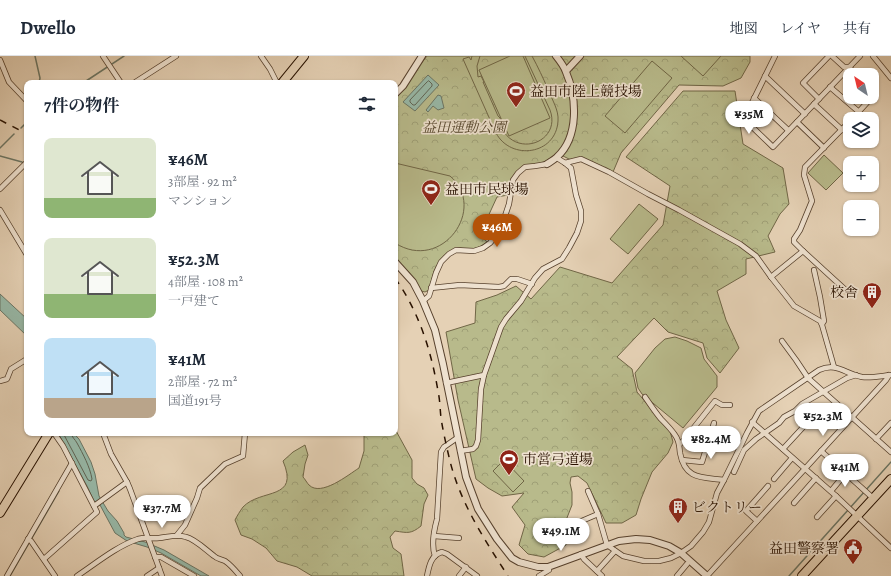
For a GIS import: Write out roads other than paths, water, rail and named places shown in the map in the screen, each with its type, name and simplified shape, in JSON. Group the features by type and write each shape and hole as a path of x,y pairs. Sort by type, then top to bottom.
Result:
{"highway":[{"path":"284,80 304,56"},
{"path":"0,513 47,436"},
{"path":"802,576 891,479"}],"street":[{"path":"103,56 119,80"},
{"path":"139,80 176,56"},
{"path":"261,56 276,80"},
{"path":"398,91 403,86 422,56"},
{"path":"423,301 429,296 441,262 449,254 456,250 474,252 483,248 490,243 500,231 509,204 513,180 518,173 525,167 547,164 557,158 571,136 574,106 571,88 566,71 556,56"},
{"path":"566,71 580,56"},
{"path":"775,56 744,119 772,147 860,56"},
{"path":"819,99 803,83 829,56"},
{"path":"832,56 844,67 849,67"},
{"path":"873,56 891,78"},
{"path":"0,60 9,82 24,98"},
{"path":"765,76 805,114"},
{"path":"830,87 859,112 866,104"},
{"path":"754,98 788,130"},
{"path":"814,104 842,130 805,167 804,175 812,201 800,230 794,239 794,242 851,295"},
{"path":"797,122 824,148"},
{"path":"460,451 474,449 478,440 481,389 484,375 501,327 521,301 535,278 543,269 562,259 570,248 581,221 581,211 576,195 571,168 557,158"},
{"path":"566,163 581,159 609,172 713,228 740,244 756,256 794,306 820,321 834,367"},
{"path":"0,189 24,165"},
{"path":"0,210 24,250"},
{"path":"771,277 803,251"},
{"path":"398,265 413,282 435,330 466,477 478,509 497,539 512,558 519,562 538,567 548,567 606,545 619,541 636,539 650,540 669,546 681,553 707,576 890,375"},
{"path":"814,270 824,321 822,324"},
{"path":"431,288 460,286 499,287 504,286 511,278 532,284"},
{"path":"782,341 808,378 891,452"},
{"path":"0,381 7,379 11,369 24,361"},
{"path":"588,491 598,514 606,545 623,556 644,561 659,561 671,558 691,546 709,522 717,493 752,422 759,411 819,370 826,367 834,367 869,378 890,375"},
{"path":"446,383 484,375"},
{"path":"734,472 744,450 756,439 779,423 784,417 795,411 802,404 847,378 856,375"},
{"path":"645,396 680,444 680,451 684,466 690,473 699,477 724,480"},
{"path":"680,444 715,401 722,405 730,405"},
{"path":"752,422 831,491 891,548"},
{"path":"682,460 702,462 714,423"},
{"path":"876,439 891,423"},
{"path":"783,449 806,424"},
{"path":"44,559 98,512 63,446 56,436"},
{"path":"104,436 111,454 127,482 162,576"},
{"path":"177,535 185,526 200,488 225,464 243,456 245,436"},
{"path":"435,556 433,551 434,528 437,519 441,452 444,447 457,438"},
{"path":"822,451 874,499"},
{"path":"774,479 792,458"},
{"path":"7,576 72,463"},
{"path":"831,491 846,473"},
{"path":"794,503 816,478"},
{"path":"95,505 127,482"},
{"path":"758,521 746,511 768,486"},
{"path":"817,517 836,496"},
{"path":"577,523 598,514"},
{"path":"78,576 110,554 138,539 148,540 177,535 185,536 191,539 217,559 232,566 240,576"},
{"path":"434,536 459,538"},
{"path":"28,539 32,541 55,576"},
{"path":"597,571 616,551"},
{"path":"427,576 432,560 438,553 442,552 466,567 477,576"},
{"path":"581,554 584,559 602,576"},
{"path":"154,555 161,557 194,576"},
{"path":"677,576 688,564"},
{"path":"459,576 466,567"},
{"path":"539,576 549,570 548,567"},
{"path":"147,576 159,568"}],"water":[{"path":"428,75 439,85 415,111 403,102"},
{"path":"438,95 441,96 444,108 438,110 433,106 428,112 426,110"},
{"path":"0,294 24,316 24,333 0,310"},
{"path":"60,436 76,436 79,439 91,462 99,496 108,511 117,521 126,537 145,542 164,550 209,576 201,576 161,553 127,541 115,533 100,505 98,506 94,501"}],"waterway":[{"path":"35,56 40,80"},
{"path":"88,80 124,56"},
{"path":"21,128 24,125"},
{"path":"0,148 14,134"},
{"path":"0,156 24,164"},
{"path":"789,576 891,462"},
{"path":"10,576 59,491"}],"railway":[{"path":"0,120 24,132"},
{"path":"398,283 411,304 428,346 439,394 441,418 449,457 459,489 481,534 508,576"}],"place":[{"name":"益田市陸上競技場","path":"516,108"},
{"name":"益田市民球場","path":"431,206"},
{"name":"校舎","path":"872,309"},
{"name":"市営弓道場","path":"509,476"},
{"name":"ビクトリー","path":"678,524"},
{"name":"益田警察署","path":"853,565"}],"park label":[{"name":"益田運動公園","path":"464,127"}]}
